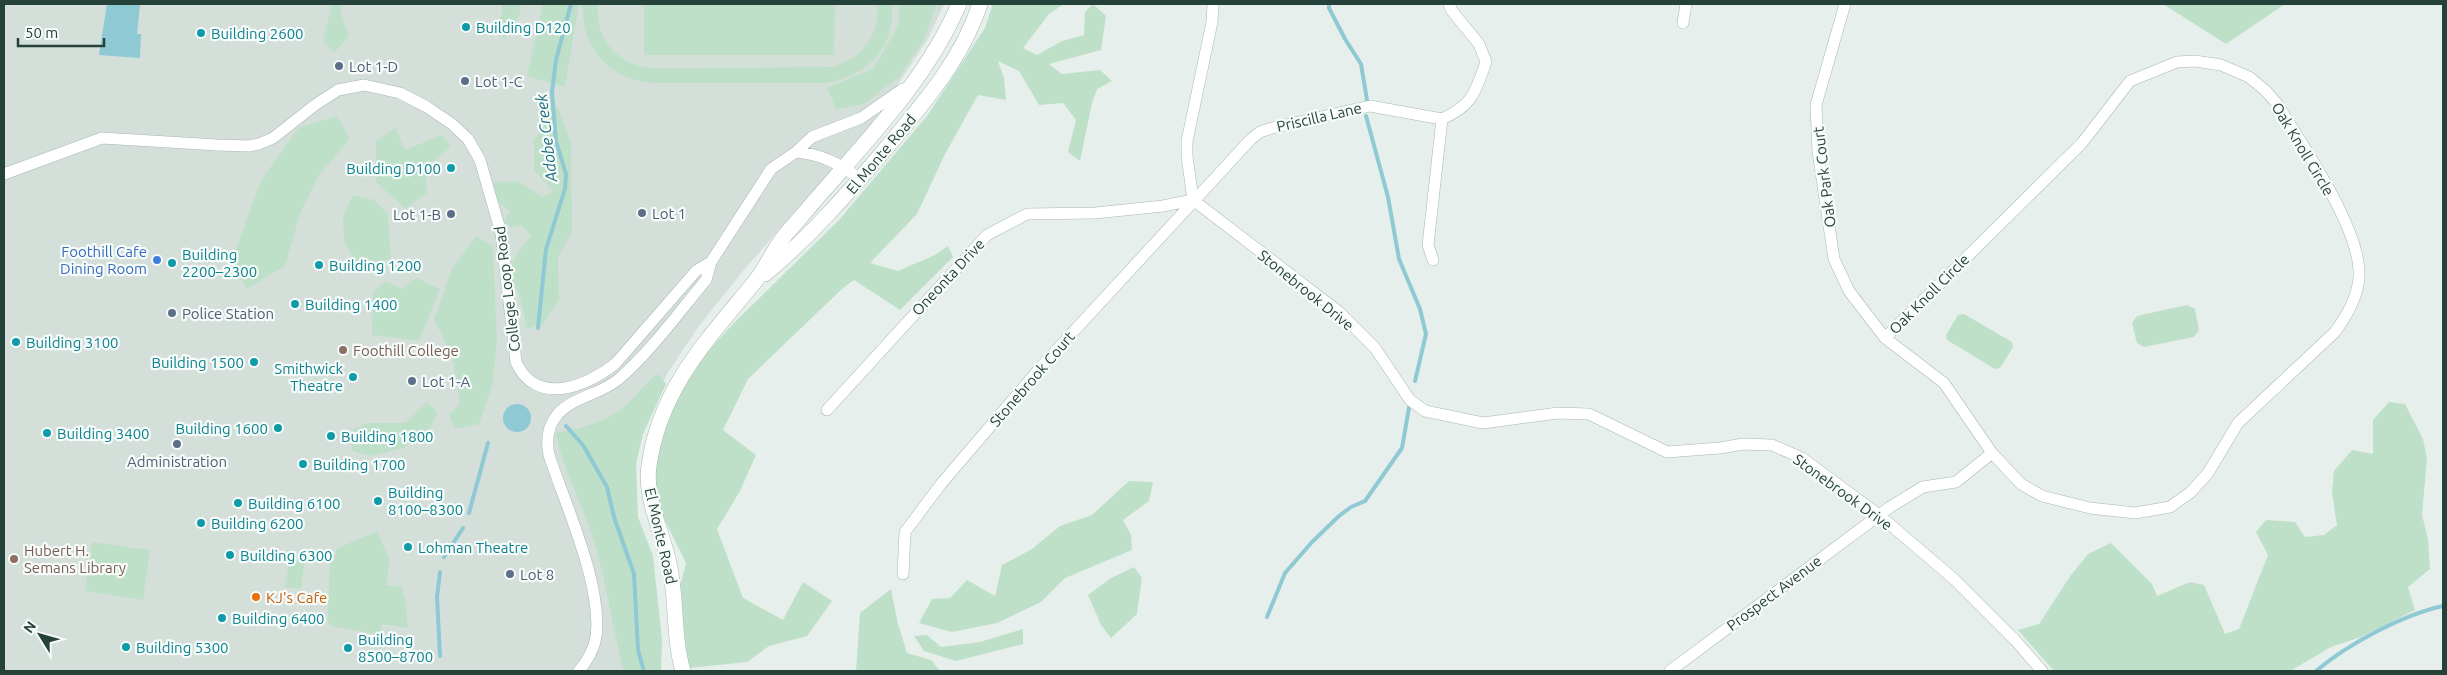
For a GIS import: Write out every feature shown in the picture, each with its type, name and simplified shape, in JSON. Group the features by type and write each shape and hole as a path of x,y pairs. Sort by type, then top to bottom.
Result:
{"street":[{"name":"El Monte Road","path":"683,671 677,641 670,569 650,498 648,467 658,428 685,369 711,333 754,282 781,240 893,109 930,58 949,27 959,4"},
{"name":"El Monte Road","path":"754,282 793,250 842,201 942,79 968,34 980,4"},
{"path":"1193,200 1187,156 1187,141 1212,22 1213,4"},
{"path":"1433,260 1428,245 1442,119 1459,111 1473,97 1486,62 1479,44 1452,11 1449,4"},
{"path":"1683,23 1686,4"},
{"name":"Oak Park Court","path":"1844,4 1816,105 1818,152 1834,260 1849,291 1885,338"},
{"name":"College Loop Road","path":"579,671 588,660 596,639 594,595 549,455 548,434 553,421 566,406 608,388 631,367 706,280 711,262 771,168 796,152 812,137 861,118 890,100 914,78 930,58"},
{"name":"Oak Knoll Circle","path":"2195,61 2232,69 2249,77 2266,90 2278,105 2343,217 2356,248 2359,277 2347,315 2335,332 2238,424 2208,473 2191,492 2170,507 2135,512 2090,508 2042,496 2021,484 1992,453 1944,383 1885,338 2082,142 2130,81 2177,62 2195,61"},
{"name":"College Loop Road","path":"4,174 102,138 217,145 259,144 284,131 315,105 338,90 364,85 400,93 427,107 452,124 474,149 485,174 501,233 516,362 526,380 544,388 569,387 596,378 605,372 616,363 696,271 711,262"},
{"name":"Priscilla Lane","path":"1193,200 1251,139 1260,132 1272,128 1370,106 1442,119"},
{"path":"796,152 820,156 843,166 860,179"},
{"name":"Oneonta Drive","path":"827,410 987,235 1027,214 1095,214 1163,206 1193,200"},
{"name":"Stonebrook Drive","path":"1193,200 1338,311 1374,348 1410,400 1425,411 1483,423 1558,413 1589,414 1667,452 1720,448 1743,444 1772,445 1802,458 1878,515 1956,580 2042,671"},
{"name":"Stonebrook Court","path":"903,574 905,532 935,492 1040,368 1193,200"},
{"path":"1878,515 1924,487 1956,482 1992,453"},
{"name":"Prospect Avenue","path":"1670,671 1878,515"}],"shaded area":[{"name":"Foothill College","path":"4,4 944,4 929,37 871,125 743,271 699,326 667,374 639,431 624,482 635,671 4,671"}],"green space":[{"path":"303,4 340,4 349,36 334,53 323,41 332,5"},
{"path":"502,4 521,4 520,14 505,39 495,32 502,13"},
{"path":"543,4 579,4 565,87 527,76"},
{"path":"583,4 598,4 600,28 611,48 619,56 628,62 652,68 832,67 852,58 867,44 875,26 877,4 892,4 892,20 889,34 875,58 864,68 838,80 823,83 652,83 623,75 610,68 600,58 586,34 583,20"},
{"path":"644,4 835,4 834,55 644,55"},
{"path":"899,4 937,4 924,40 900,76 864,104 836,109 827,88 874,68 899,24"},
{"path":"993,4 1064,4 1049,14 1023,48 1037,55 1062,41 1084,35 1085,12 1093,4 1106,16 1101,50 1049,64 1062,74 1100,70 1112,81 1097,89 1092,103 1080,161 1068,152 1076,120 1063,103 1039,105 1019,71 998,61 1004,78 1006,100 978,95 945,154 917,214 870,263 898,271 935,255 948,246 953,257 900,310 854,280 843,288 748,379 723,430 756,455 740,491 717,529 743,598 783,620 803,582 832,601 807,636 769,646 747,662 689,668 672,617 686,563 655,500 657,438 690,370 734,323 839,220 927,116 985,28"},
{"path":"2163,4 2285,4 2226,44"},
{"path":"543,102 558,107 571,143 572,232 558,257 559,300 543,324 527,329 519,294 507,273 518,252 531,236 521,225 511,227 504,222 510,211 497,202 493,182 518,181 542,197 553,191 534,170 534,140 544,126"},
{"path":"337,116 350,139 319,175 300,214 285,266 247,289 231,264 260,182 299,127"},
{"path":"396,128 405,150 442,135 451,146 425,168 427,193 405,209 376,182 376,141"},
{"path":"353,195 374,200 388,214 391,258 370,269 356,263 344,241 343,216"},
{"path":"476,236 493,246 497,343 492,387 479,424 455,429 449,414 460,404 452,357 434,319 452,269"},
{"path":"416,278 440,289 419,341 372,335 373,292 386,281 402,289"},
{"path":"2187,305 2195,309 2199,330 2194,337 2144,347 2137,343 2132,323 2137,316"},
{"path":"1964,314 2012,342 2013,347 2000,368 1995,369 1947,340 1946,335 1958,315"},
{"path":"658,374 666,384 643,434 636,464 638,517 653,556 662,640 661,671 624,671 594,541 563,460 556,433 584,427 609,417 625,406"},
{"path":"427,402 438,413 429,430 403,448 371,456 351,451 354,429 367,423 405,423"},
{"path":"2389,402 2405,404 2423,439 2427,458 2422,515 2428,539 2430,569 2408,587 2415,610 2361,637 2331,647 2290,671 2054,671 2018,630 2039,624 2071,575 2088,554 2111,543 2152,584 2157,596 2190,582 2204,585 2225,634 2239,629 2268,555 2256,532 2266,520 2295,522 2305,537 2324,535 2337,525 2332,493 2334,471 2352,450 2373,454 2373,420"},
{"path":"1129,481 1153,482 1149,501 1123,520 1131,535 1132,550 1065,578 1041,602 997,623 952,632 919,623 932,599 950,598 967,580 995,596 1002,565 1032,549 1060,526 1092,515"},
{"path":"377,531 390,560 386,585 403,587 402,595 405,596 408,628 382,624 380,635 332,626 328,623 330,558 336,554 336,549"},
{"path":"92,542 150,550 143,600 85,591"},
{"path":"290,554 305,557 301,589 285,587"},
{"path":"1134,567 1142,578 1137,614 1111,638 1101,625 1088,595 1111,578"},
{"path":"891,589 898,624 907,653 931,660 940,671 856,671 860,613"},
{"path":"1023,629 1023,644 956,661 924,651 914,636 927,635 941,647 980,642"}],"water":[{"path":"107,4 140,4 137,34 141,34 140,58 99,55"},
{"path":"517,404 527,408 531,418 527,428 517,432 507,428 503,418 507,408"}],"waterway":[{"name":"Adobe Creek","path":"538,328 546,249 565,189 566,174 556,141 552,92 556,60 571,4"},
{"path":"1329,4 1329,8 1345,39 1361,64 1367,100"},
{"path":"1366,116 1388,197 1399,259 1420,309 1426,334 1415,381"},
{"path":"1267,617 1285,573 1312,542 1339,516 1351,507 1365,501 1402,448 1410,402"},
{"name":"Adobe Creek","path":"566,426 583,445 607,487 614,517 634,574 638,650 644,671"},
{"path":"469,513 488,443"},
{"path":"444,557 463,528"},
{"path":"440,572 437,597 440,656"},
{"path":"2316,671 2359,641 2393,623 2443,606"}],"place":[{"name":"Building D120","path":"466,27"},
{"name":"Building 2600","path":"201,33"},
{"name":"Lot 1-D","path":"339,66"},
{"name":"Lot 1-C","path":"465,81"},
{"name":"Building D100","path":"451,168"},
{"name":"Lot 1","path":"642,213"},
{"name":"Lot 1-B","path":"451,214"},
{"name":"Foothill Cafe Dining Room","path":"157,260"},
{"name":"Building 2200–2300","path":"172,263"},
{"name":"Building 1200","path":"319,265"},
{"name":"Building 1400","path":"295,304"},
{"name":"Police Station","path":"172,313"},
{"name":"Building 3100","path":"16,342"},
{"name":"Foothill College","path":"343,350"},
{"name":"Building 1500","path":"254,362"},
{"name":"Smithwick Theatre","path":"353,377"},
{"name":"Lot 1-A","path":"412,381"},
{"name":"Building 1600","path":"278,428"},
{"name":"Building 3400","path":"47,433"},
{"name":"Building 1800","path":"331,436"},
{"name":"Administration","path":"177,444"},
{"name":"Building 1700","path":"303,464"},
{"name":"Building 8100–8300","path":"378,501"},
{"name":"Building 6100","path":"238,503"},
{"name":"Building 6200","path":"201,523"},
{"name":"Lohman Theatre","path":"408,547"},
{"name":"Building 6300","path":"230,555"},
{"name":"Hubert H. Semans Library","path":"14,559"},
{"name":"Lot 8","path":"510,574"},
{"name":"KJ's Cafe","path":"256,597"},
{"name":"Building 6400","path":"222,618"},
{"name":"Building 5300","path":"126,647"},
{"name":"Building 8500–8700","path":"348,648"}]}
